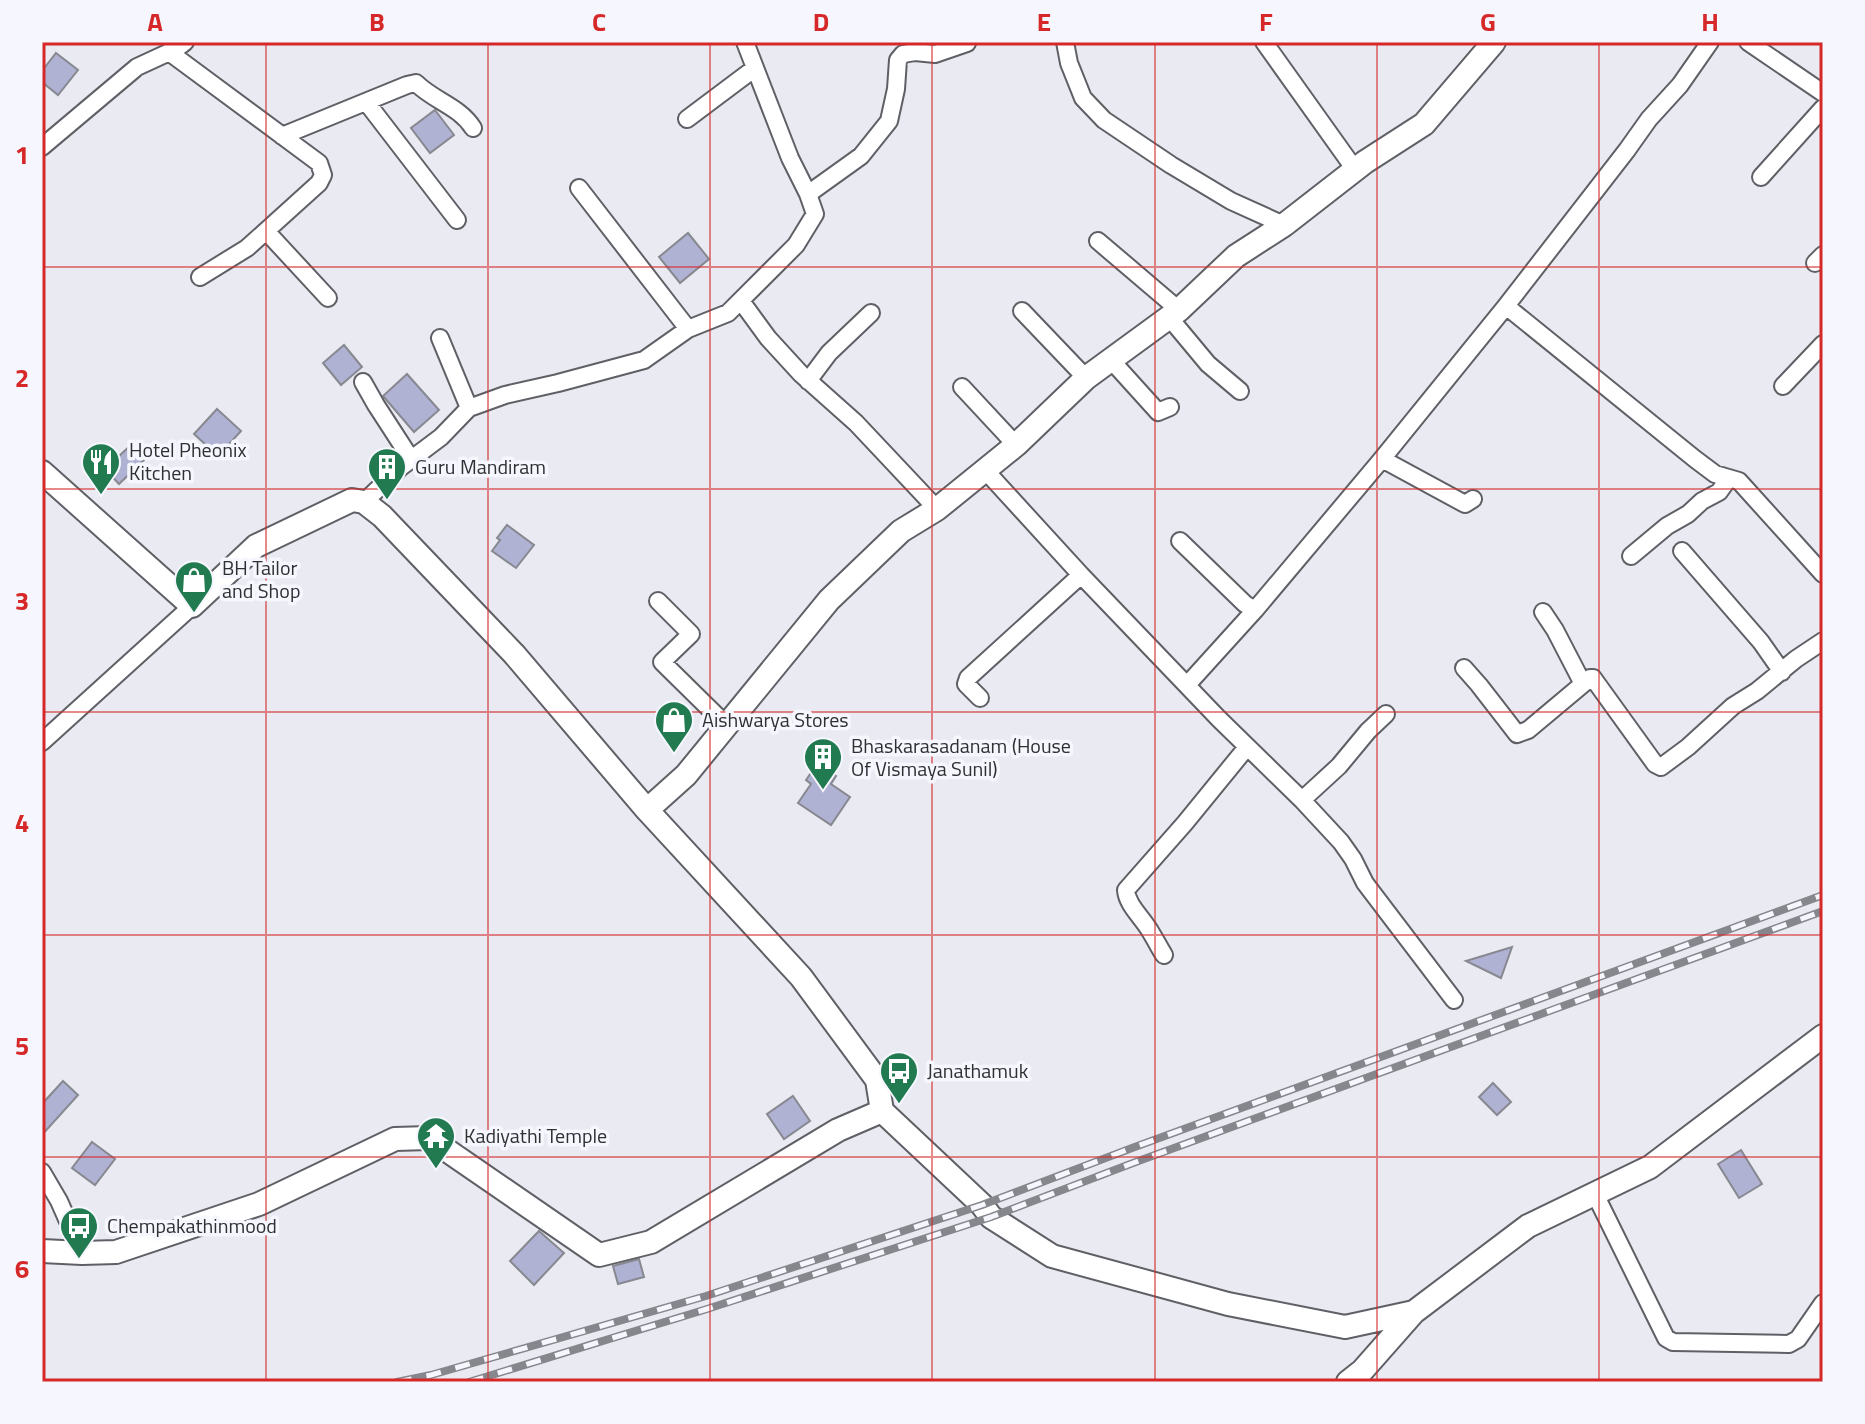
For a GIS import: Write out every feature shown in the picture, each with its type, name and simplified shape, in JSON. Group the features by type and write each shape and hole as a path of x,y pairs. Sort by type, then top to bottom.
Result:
{"main road":[{"path":"647,810 686,775 829,600 901,531 937,509 1016,445 1086,378 1173,313 1236,256 1284,225 1365,162 1424,124 1494,42"},
{"path":"42,472 192,606 256,546 352,500 364,502 382,516 514,654 647,810 801,977 877,1080 882,1111 991,1217 1052,1256 1228,1304 1345,1327 1414,1312"},
{"path":"1360,1378 1414,1312 1528,1226 1650,1167 1823,1036"},
{"path":"42,1251 116,1252 259,1204 395,1139 429,1138 599,1255 651,1242 838,1130 882,1111"}],"street":[{"path":"42,147 137,67 185,42"},
{"path":"364,502 401,467 441,437 469,408 505,395 644,360 688,329 728,313 796,245 815,214 745,42"},
{"path":"1065,42 1069,63 1083,98 1104,120 1231,201 1284,225"},
{"path":"1264,42 1356,171"},
{"path":"1187,685 1255,610 1382,459 1506,306 1649,119 1680,85 1710,42"},
{"path":"1748,42 1823,93"},
{"path":"808,194 861,156 889,121 898,60 903,54 935,54 967,43"},
{"path":"169,52 319,163 323,175 319,183 247,248 200,277"},
{"path":"687,119 755,68"},
{"path":"282,136 416,83 433,98 456,110 473,128"},
{"path":"367,103 457,220"},
{"path":"1761,177 1823,108"},
{"path":"579,188 688,329"},
{"path":"266,231 328,298"},
{"path":"1098,241 1173,313 1208,364 1240,391"},
{"path":"741,301 768,338 808,381 856,423 937,509"},
{"path":"1506,306 1695,459 1715,474 1739,481 1823,574"},
{"path":"1022,311 1086,378"},
{"path":"808,381 836,346 871,313"},
{"path":"440,338 469,408"},
{"path":"1783,386 1823,344"},
{"path":"1111,360 1158,412 1170,407"},
{"path":"363,382 411,459"},
{"path":"962,387 1016,445"},
{"path":"1382,459 1465,504 1473,499"},
{"path":"985,470 1081,575 1341,842 1365,883 1454,1000"},
{"path":"1631,556 1667,526 1719,492 1729,478"},
{"path":"1180,541 1255,610"},
{"path":"1682,551 1761,642 1782,672"},
{"path":"980,698 966,684 968,678 1081,575"},
{"path":"658,601 691,634 662,662 727,726"},
{"path":"42,742 192,606"},
{"path":"1543,612 1583,684"},
{"path":"1464,668 1517,734 1528,730 1593,678 1655,764 1661,767 1733,706 1823,641"},
{"path":"1302,800 1354,751 1368,731 1386,714"},
{"path":"1164,955 1149,928 1128,901 1126,890 1247,747"},
{"path":"42,1172 59,1201 82,1253"},
{"path":"1595,1194 1666,1338 1673,1342 1789,1344 1798,1339 1823,1303"}],"building":[{"path":"56,53 78,70 58,95 42,82 42,71"},
{"path":"435,110 454,135 430,153 411,128"},
{"path":"688,233 709,259 680,283 659,257"},
{"path":"344,345 362,367 341,385 323,363"},
{"path":"407,374 439,410 414,432 383,396"},
{"path":"217,409 241,431 218,456 194,434"},
{"path":"131,445 145,459 119,484 105,469"},
{"path":"507,525 534,545 516,568 492,551"},
{"name":"Bhaskarasadanam (House Of Vismaya Sunil)","path":"817,764 836,776 831,784 850,797 831,825 798,803 811,784 806,780"},
{"path":"1512,947 1501,978 1466,961"},
{"path":"63,1081 78,1095 42,1135 42,1104"},
{"path":"1493,1083 1511,1102 1497,1115 1479,1097"},
{"path":"793,1096 810,1121 784,1139 767,1114"},
{"path":"92,1142 115,1159 95,1185 72,1168"},
{"path":"1741,1150 1762,1184 1739,1198 1718,1164"},
{"path":"539,1231 564,1253 534,1285 510,1261"},
{"path":"639,1259 644,1277 618,1284 613,1266"}],"railway":[{"path":"397,1382 706,1296 982,1205 1823,895"},
{"path":"469,1382 991,1217 1823,911"}],"place":[{"name":"Hotel Pheonix Kitchen","path":"101,496"},
{"name":"Guru Mandiram","path":"387,501"},
{"name":"BH Tailor and Shop","path":"194,614"},
{"name":"Aishwarya Stores","path":"674,754"},
{"name":"Bhaskarasadanam (House Of Vismaya Sunil)","path":"823,791"},
{"name":"Janathamuk","path":"899,1105"},
{"name":"Kadiyathi Temple","path":"436,1170"},
{"name":"Chempakathinmood","path":"79,1260"}]}
